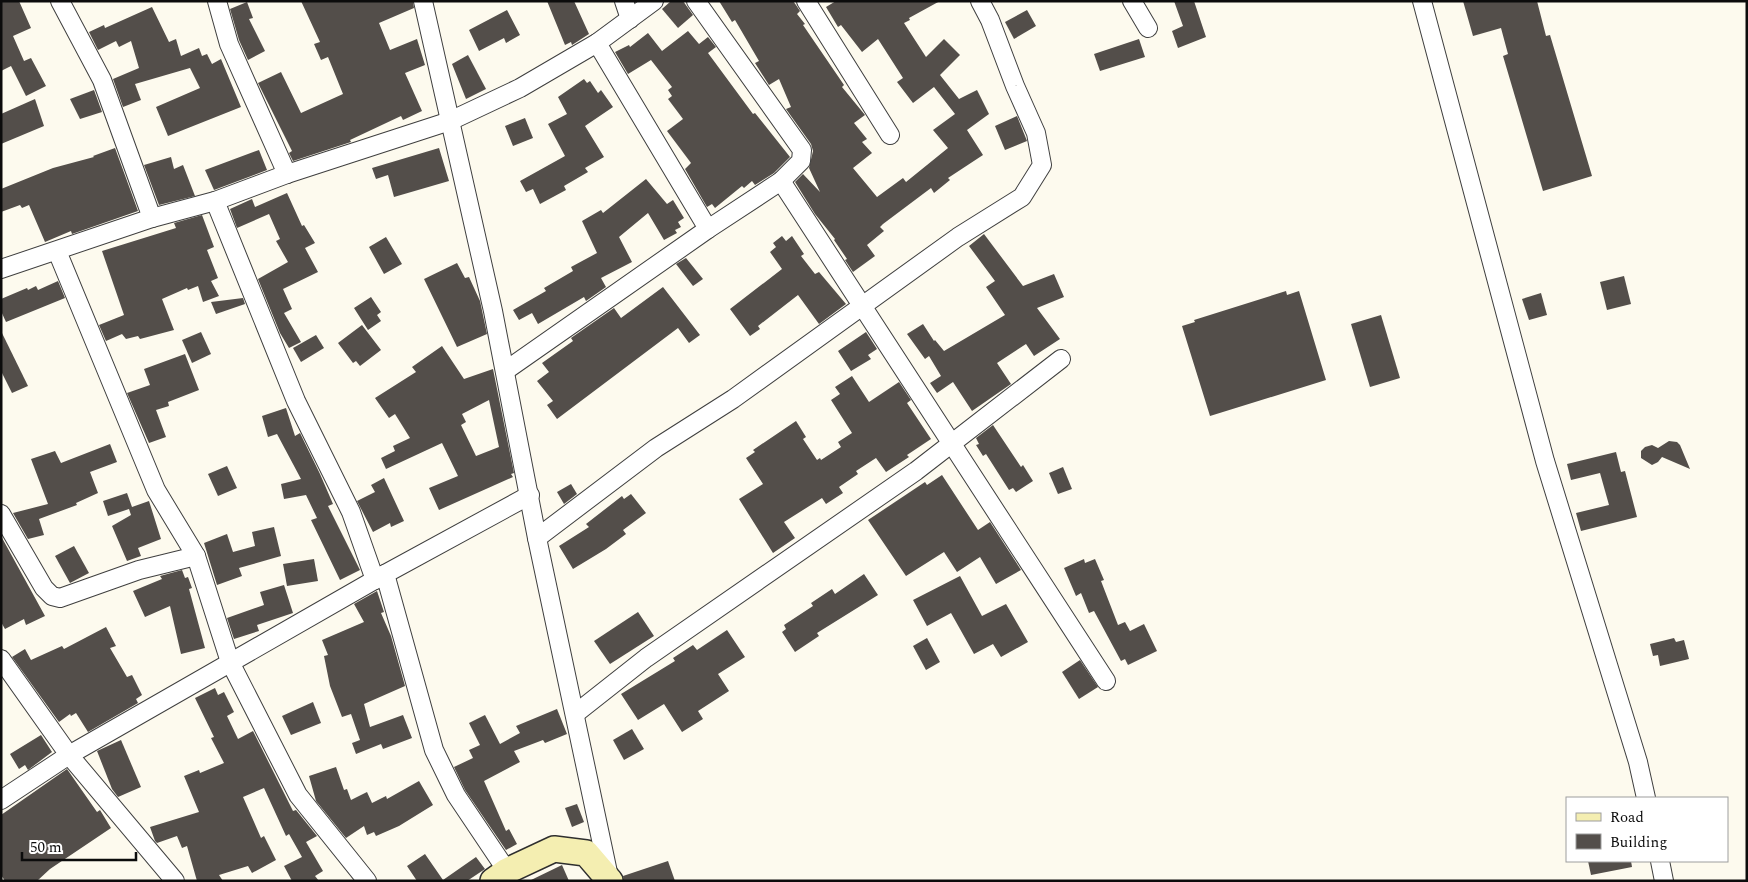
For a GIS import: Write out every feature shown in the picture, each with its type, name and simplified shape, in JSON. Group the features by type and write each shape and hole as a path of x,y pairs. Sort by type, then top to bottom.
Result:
{"street":[{"path":"60,1 102,80 152,218"},
{"path":"217,1 229,44 287,174"},
{"path":"423,1 505,371 530,495 536,538 610,879"},
{"path":"624,1 630,19"},
{"path":"2,268 152,218 215,201 287,174 450,121 520,88 596,43 654,1"},
{"path":"505,371 708,229 782,181 801,160 802,150 696,1"},
{"path":"806,1 890,135"},
{"path":"536,538 656,448 732,399 958,237 1022,197 1042,165 1036,133 1015,86 990,20 980,1"},
{"path":"1132,1 1148,28"},
{"path":"1422,1 1545,461 1638,762 1646,797"},
{"path":"596,43 708,229"},
{"path":"782,181 1106,681"},
{"path":"215,201 296,401 351,512 380,577 434,750 500,876 554,849 586,853 610,879"},
{"path":"57,251 156,490 196,556 230,662 298,795 367,881"},
{"path":"574,714 646,658 953,443 1061,359"},
{"path":"1,800 69,755 230,662 530,495"},
{"path":"1,514 44,588 52,596 60,598 139,570 196,556"},
{"path":"1,659 69,755 175,881"},
{"path":"1660,862 1664,881"}],"building":[{"path":"1,1 19,1 31,28 13,36 24,61 31,58 46,86 26,96 11,66 1,71"},
{"path":"301,1 413,1 414,8 379,23 390,50 417,39 425,65 405,73 422,111 403,120 401,116 350,140 351,142 293,161 289,153 292,151 258,83 281,72 301,113 343,94 328,57 321,60 314,44 320,42"},
{"path":"547,1 574,1 589,34 572,45 571,42 565,45"},
{"path":"671,1 683,1 693,15 678,28 662,9"},
{"path":"719,1 793,1 800,11 797,14 805,24 803,25 844,85 842,87 865,115 854,123 867,139 862,142 872,153 853,168 877,197 903,178 906,182 948,148 933,130 955,114 934,87 913,103 897,82 903,78 878,39 862,52 841,25 838,27 826,7 836,1 940,1 909,18 910,20 904,23 926,57 944,39 960,55 940,75 959,99 977,90 989,114 967,130 983,155 948,178 950,180 934,193 931,188 883,224 880,227 884,231 867,245 875,256 853,272 835,239 815,214 795,182 803,174 820,192 809,168 813,151 811,144 786,109 791,107 779,79 769,85 755,63 759,61 735,20 732,22"},
{"path":"1174,1 1194,1 1206,37 1178,48 1172,31 1183,26"},
{"path":"1463,1 1537,1 1546,36 1550,35 1592,176 1543,191 1503,56 1508,54 1501,28 1473,36"},
{"path":"247,2 253,18 249,19 265,51 248,60 239,40 230,9"},
{"path":"152,7 169,42 176,39 181,56 199,48 202,56 207,54 212,64 221,59 241,107 168,136 156,107 200,88 190,68 135,84 141,100 123,107 113,79 139,68 131,41 119,47 116,41 98,50 89,32 104,25 105,28"},
{"path":"507,10 520,35 506,43 504,38 479,51 469,30"},
{"path":"1027,10 1036,26 1014,39 1005,22"},
{"path":"688,31 699,44 708,37 716,47 708,53 753,114 755,113 790,157 774,173 755,185 752,181 744,188 742,186 715,208 712,204 707,207 685,169 691,163 667,131 683,119 668,99 672,96 668,90 672,87 651,60 628,74 615,52 629,45 630,47 648,33 662,51"},
{"path":"1139,39 1145,57 1100,71 1094,54"},
{"path":"468,55 486,89 466,99 452,64"},
{"path":"584,79 587,83 590,81 598,93 601,90 613,107 585,126 604,157 585,168 588,172 564,186 566,190 540,204 533,189 526,192 520,181 565,156 548,124 567,114 558,97"},
{"path":"94,90 102,112 80,119 70,99"},
{"path":"35,99 44,126 1,144 1,114"},
{"path":"1017,116 1027,141 1005,150 995,126"},
{"path":"525,118 533,138 513,146 505,126"},
{"path":"115,148 138,211 72,234 71,231 45,242 29,205 22,208 20,205 1,212 1,189 53,168 94,157"},
{"path":"439,148 449,181 394,197 388,175 376,179 372,168"},
{"path":"259,150 267,170 214,190 205,170"},
{"path":"171,157 174,169 183,165 195,196 159,205 144,165"},
{"path":"646,179 667,204 673,200 684,218 678,222 681,227 675,230 677,233 664,240 648,213 619,237 632,262 601,278 606,287 586,301 584,297 538,324 532,313 519,320 513,310 546,291 544,288 573,271 571,267 597,253 582,221 601,210 603,213"},
{"path":"287,193 302,226 304,225 315,243 305,248 318,272 283,289 292,309 284,313 301,342 289,348 280,333 258,279 288,262 276,241 280,239 269,214 237,228 230,209 252,199 255,207"},
{"path":"202,215 214,247 207,250 218,278 211,281 219,296 203,302 198,286 188,290 187,288 162,299 174,330 140,339 138,336 126,339 122,334 106,341 99,325 124,315 102,251 176,228 174,223"},
{"path":"984,234 1023,286 1054,274 1064,297 1037,308 1060,339 1034,356 1026,344 997,363 1011,384 972,411 953,382 937,393 930,383 941,376 929,356 925,359 907,334 923,324 934,341 944,351 1005,315 986,287 995,281 969,246"},
{"path":"782,236 786,241 792,236 804,254 801,256 815,274 819,272 846,304 819,324 798,295 758,326 760,329 750,336 730,309 782,269 770,252 776,247 773,243"},
{"path":"386,237 402,264 384,274 369,247"},
{"path":"686,258 703,279 693,286 676,264"},
{"path":"457,263 465,278 469,277 480,301 487,334 457,347 424,279"},
{"path":"1624,276 1631,304 1607,310 1600,282"},
{"path":"58,281 65,298 6,322 1,311 1,299 27,288 28,290 36,286 38,290"},
{"path":"663,287 700,335 689,343 678,328 557,419 547,405 553,401 537,381 549,372 542,363 573,341 571,338 614,308 621,318"},
{"path":"1286,291 1287,295 1299,291 1326,380 1210,416 1182,326 1195,322 1194,320"},
{"path":"1541,293 1547,315 1529,320 1522,299"},
{"path":"371,297 381,312 377,315 381,321 368,330 354,308"},
{"path":"243,298 245,304 216,314 211,302"},
{"path":"1381,315 1400,378 1370,387 1351,324"},
{"path":"362,325 381,350 360,366 356,361 353,363 338,343"},
{"path":"1,331 28,386 12,393 1,371"},
{"path":"201,332 211,354 192,363 182,340"},
{"path":"866,332 877,349 868,355 871,359 851,371 838,351"},
{"path":"316,335 324,348 301,362 293,348"},
{"path":"442,346 464,379 493,369 514,473 511,474 513,477 439,510 429,488 458,476 442,443 386,469 381,458 395,451 393,446 410,438 395,414 389,418 375,398 416,372 412,367","holes":["489,400 499,447 476,456 461,425 466,422 462,414"]},
{"path":"185,354 199,390 168,402 169,406 156,410 166,437 149,443 127,393 150,385 144,369"},
{"path":"852,376 869,402 899,382 911,400 907,403 931,439 907,455 909,457 886,472 876,458 856,471 858,474 839,487 843,493 826,504 822,498 784,522 795,538 773,553 739,499 763,484 746,458 755,452 753,450 796,421 806,437 803,439 817,460 820,458 821,460 841,447 838,442 852,433 831,400 840,394 835,387"},
{"path":"286,408 295,436 300,433 320,474 333,504 328,506 360,570 340,580 311,520 317,518 306,495 284,499 281,484 301,479 277,434 268,437 262,416"},
{"path":"993,425 1021,467 1023,465 1033,481 1016,492 1013,488 1009,490 986,454 983,456 976,445 979,444 976,438"},
{"path":"1669,441 1677,442 1680,445 1690,469 1662,457 1652,465 1641,458 1641,451 1645,447 1652,445 1658,448"},
{"path":"110,444 117,462 90,472 98,493 76,503 77,505 39,519 44,535 28,539 13,513 48,504 31,459 55,451 61,463"},
{"path":"1616,452 1621,472 1625,471 1637,517 1581,531 1576,513 1609,505 1600,473 1571,480 1567,464"},
{"path":"227,466 237,488 218,496 208,474"},
{"path":"1063,467 1072,489 1058,494 1049,473"},
{"path":"942,475 978,530 990,522 1021,570 996,584 980,557 957,572 944,552 906,576 868,520 925,482 927,485"},
{"path":"384,478 404,521 391,527 390,523 373,532 357,501 375,492 371,485"},
{"path":"571,484 577,494 564,504 557,492"},
{"path":"127,493 132,507 149,501 161,539 138,548 141,556 127,561 112,526 131,515 129,509 108,516 103,501"},
{"path":"631,494 646,513 623,530 626,534 573,569 559,546 589,527 586,524 622,496 624,499"},
{"path":"274,527 281,556 239,568 242,576 217,585 204,543 227,534 233,552 255,546 252,532"},
{"path":"1,536 45,616 26,625 24,619 5,629 1,622"},
{"path":"74,546 89,573 70,583 55,556"},
{"path":"314,559 318,581 287,586 283,564"},
{"path":"1084,559 1085,563 1095,559 1104,580 1101,581 1118,625 1125,622 1130,631 1144,624 1157,651 1128,665 1125,659 1121,661 1094,611 1089,613 1081,593 1076,596 1064,568"},
{"path":"182,570 185,578 188,577 192,588 189,589 205,648 181,654 170,606 145,617 133,591 162,579 160,576"},
{"path":"864,574 878,595 817,633 819,636 795,652 782,632 786,629 784,625 813,606 811,603 832,589 835,594"},
{"path":"960,576 982,616 1006,604 1028,642 1001,657 993,644 974,654 951,613 927,626 913,600"},
{"path":"284,585 293,613 257,625 259,631 234,639 227,618 264,605 260,592"},
{"path":"377,591 384,612 381,613 391,636 405,686 364,704 370,727 403,715 412,738 383,749 381,744 356,754 352,743 360,740 351,714 342,717 330,686 324,656 328,655 322,640 364,622 354,604"},
{"path":"638,612 654,636 610,664 594,641"},
{"path":"106,627 116,646 110,648 127,677 132,675 142,695 136,699 138,703 88,732 76,713 71,716 70,714 59,722 12,657 25,649 31,660 62,646 64,649"},
{"path":"727,630 745,657 718,674 729,691 698,711 703,719 682,732 664,704 638,720 621,694 675,661 673,658 693,645 697,650"},
{"path":"927,638 940,662 926,670 913,646"},
{"path":"1674,638 1676,642 1684,640 1689,659 1660,666 1658,655 1653,656 1650,644"},
{"path":"1080,660 1098,687 1079,699 1062,672"},
{"path":"215,688 218,695 224,692 234,712 227,716 238,739 253,731 293,811 296,810 317,836 306,842 323,871 315,876 319,881 292,881 284,866 302,857 289,834 286,836 264,788 243,797 261,838 264,836 276,860 252,873 248,866 219,875 223,881 197,881 187,846 182,848 177,836 157,843 155,841 150,827 199,812 184,776 199,770 200,773 224,763 211,738 214,737 195,698"},
{"path":"313,702 321,723 291,735 282,716"},
{"path":"557,709 567,734 545,743 543,740 514,751 520,762 484,781 506,831 509,829 517,844 506,850 465,790 454,767 473,758 469,750 480,745 469,723 485,715 500,744 520,733 516,726"},
{"path":"632,729 644,749 624,760 613,740"},
{"path":"41,735 52,752 28,770 25,765 19,769 10,754"},
{"path":"121,740 141,787 118,797 112,789 97,751"},
{"path":"336,767 344,790 347,789 351,800 367,792 372,803 386,796 387,799 419,781 433,805 399,826 376,836 374,832 367,835 364,826 346,838 316,801 309,776"},
{"path":"67,769 97,812 100,810 111,828 50,869 37,881 5,881 1,875 1,815"},
{"path":"577,804 584,822 572,827 565,808"},
{"path":"425,854 443,880 476,857 485,869 467,881 417,881 407,866"},
{"path":"668,861 675,881 624,881 623,876"},
{"path":"1588,862 1631,862 1632,867 1591,875"},
{"path":"562,865 569,881 529,881"}]}
